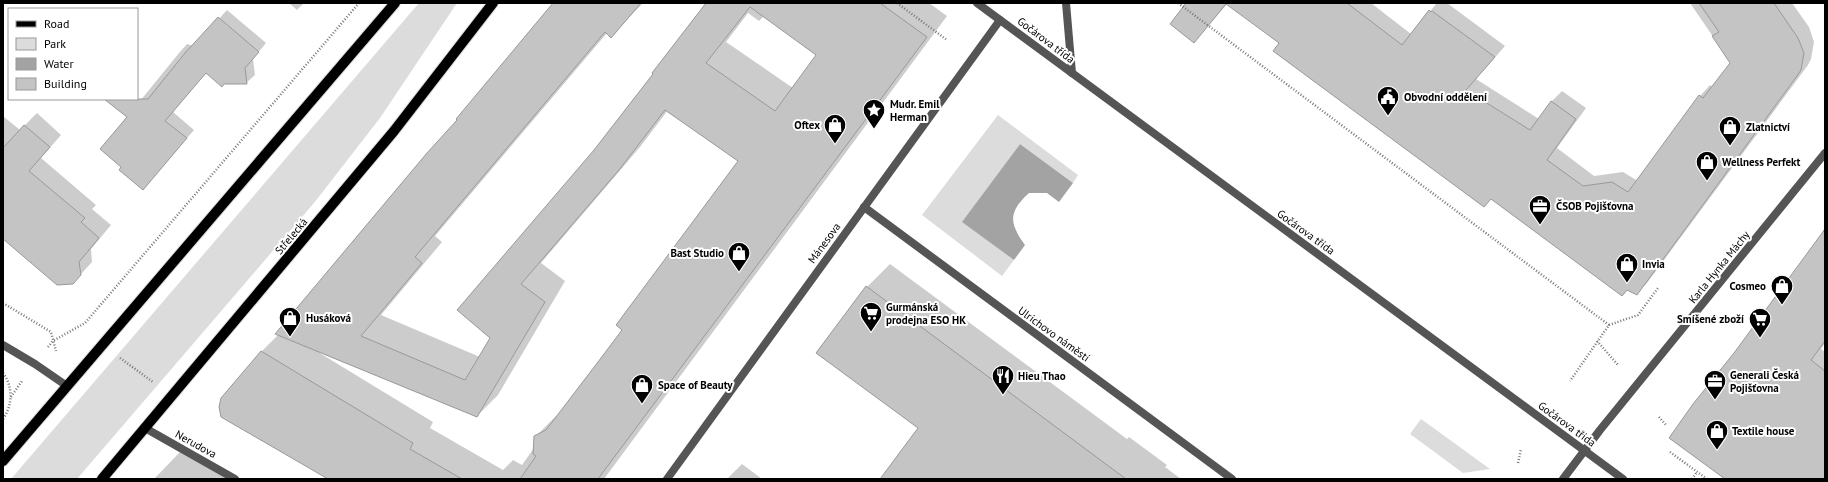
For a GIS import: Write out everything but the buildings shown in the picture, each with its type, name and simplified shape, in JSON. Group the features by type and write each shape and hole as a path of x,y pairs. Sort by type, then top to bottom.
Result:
{"main road":[{"path":"3,461 395,3"},
{"name":"Střelecká","path":"102,479 394,131 493,3"}],"street":[{"name":"Gočárova třída","path":"977,3 1623,479"},
{"path":"1066,3 1072,73"},
{"name":"Mánesova","path":"667,479 1000,20"},
{"name":"Karla Hynka Máchy","path":"1563,479 1825,153"},
{"name":"Ulrichovo náměstí","path":"864,207 1232,479"},
{"path":"3,345 35,364 67,386"},
{"name":"Nerudova","path":"146,428 235,479"}],"path":[{"path":"3,418 11,397 53,341 85,323 359,3"},
{"path":"897,3 947,40"},
{"path":"1178,3 1609,325"},
{"path":"1570,381 1609,325 1638,315 1658,288"},
{"path":"3,303 51,332 67,386"},
{"path":"76,328 173,396"},
{"path":"1597,341 1618,365"},
{"path":"3,373 10,386 11,397"},
{"path":"1659,417 1667,426"},
{"path":"1518,463 1521,449"},
{"path":"1670,452 1707,479"},
{"path":"1692,479 1697,472"}],"green space":[{"path":"419,3 457,3 380,118 314,203 77,479 11,479"},
{"path":"998,115 1078,175 1073,183 1020,144 963,222 1014,260 1002,276 922,215"},
{"path":"1421,419 1490,469 1463,473 1410,434"}],"water":[{"path":"1020,144 1073,183 1059,202 1047,193 1029,193 1017,206 1013,218 1014,224 1025,245 1014,260 962,222"}],"place":[{"name":"Obvodní oddělení","path":"1388,116"},
{"name":"Mudr. Emil Herman","path":"874,130"},
{"name":"Oftex","path":"835,144"},
{"name":"Zlatnictví","path":"1730,146"},
{"name":"Wellness Perfekt","path":"1707,182"},
{"name":"ČSOB Pojišťovna","path":"1540,226"},
{"name":"Bast Studio","path":"739,272"},
{"name":"Invia","path":"1627,284"},
{"name":"Cosmeo","path":"1782,306"},
{"name":"Gurmánská prodejna ESO HK","path":"871,332"},
{"name":"Husáková","path":"290,338"},
{"name":"Smíšené zboží","path":"1760,338"},
{"name":"Hieu Thao","path":"1003,396"},
{"name":"Generali Česká Pojišťovna","path":"1715,400"},
{"name":"Space of Beauty","path":"642,404"},
{"name":"Textile house","path":"1717,450"}]}
